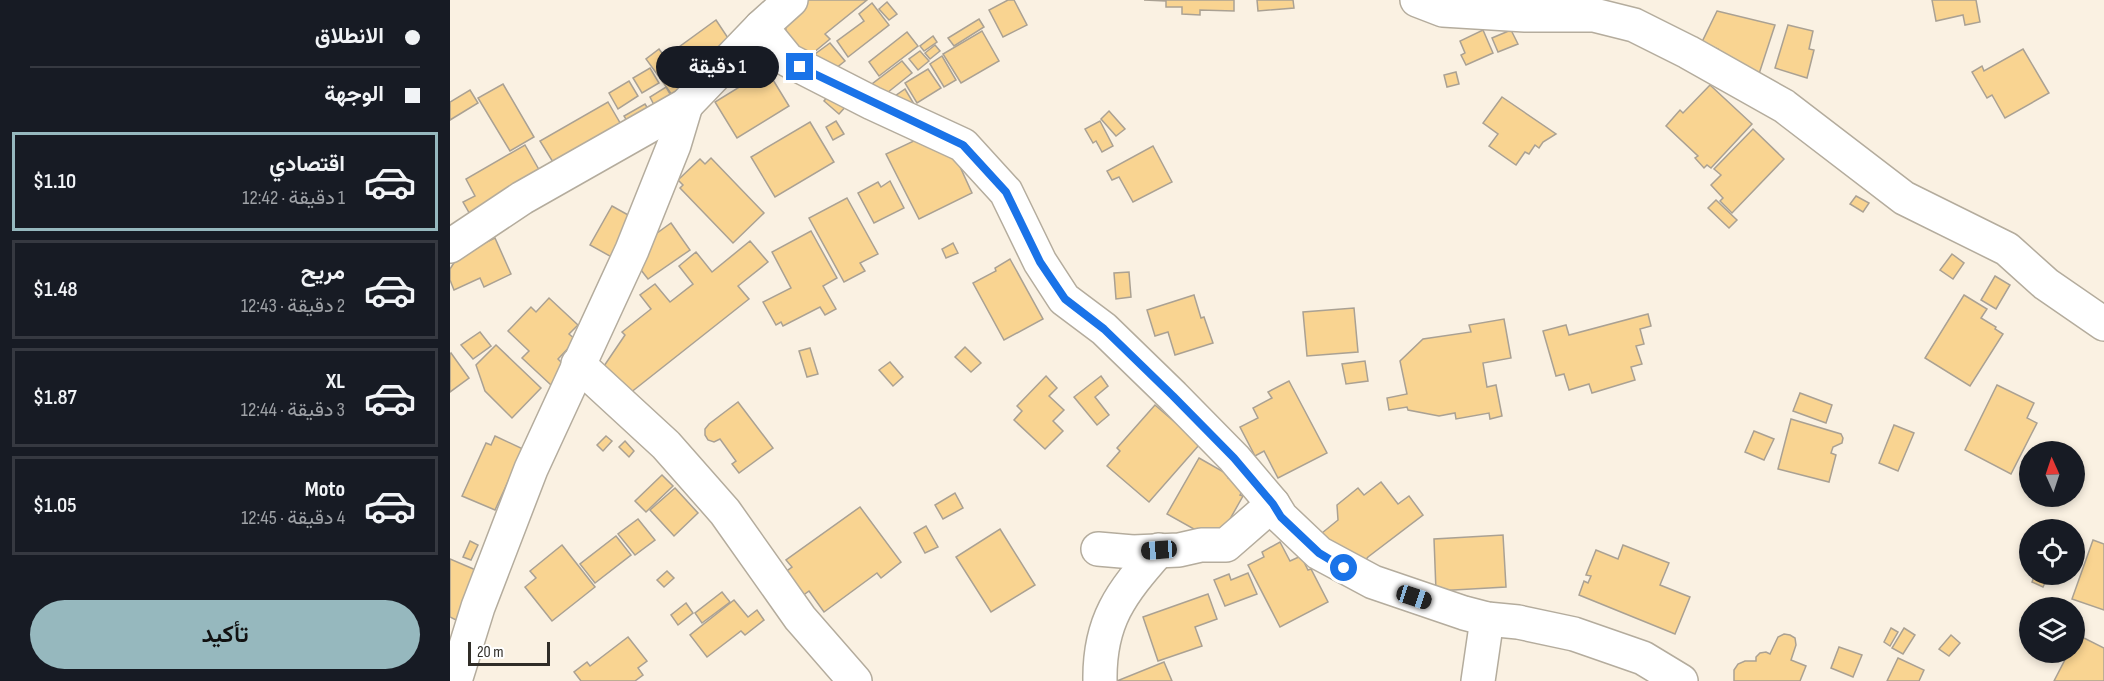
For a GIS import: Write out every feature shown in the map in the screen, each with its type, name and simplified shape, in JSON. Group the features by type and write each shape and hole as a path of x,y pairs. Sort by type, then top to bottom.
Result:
{"street":[{"path":"450,246 522,198 686,105 790,0"},
{"path":"1417,0 1443,10 1525,15 1594,15 1634,25 1688,52 1784,106 1904,198 2007,249 2046,284 2104,324"},
{"path":"762,27 788,60 862,98 963,145 1006,192 1040,262 1065,299 1104,329 1173,396 1234,458 1273,504 1281,517 1319,553 1344,568 1383,586 1487,619 1518,622 1574,634 1643,658 1681,681"},
{"path":"455,681 478,607 531,469 632,250 674,145 686,105"},
{"path":"578,364 666,445 725,512 800,618 855,681"},
{"path":"1098,549 1133,552 1179,550 1201,545 1226,544 1273,504"},
{"path":"1100,681 1105,637 1112,611 1130,582 1159,550"},
{"path":"1478,681 1487,619"}],"building":[{"path":"800,0 867,0 825,34 830,39 807,58 786,31 785,20"},
{"path":"1008,0 1014,0 1027,25 1003,37 989,10"},
{"path":"1144,0 1234,0 1234,11 1200,10 1200,15 1182,14 1182,7 1166,7 1166,1"},
{"path":"1257,0 1293,0 1294,8 1258,11"},
{"path":"1932,0 1976,0 1980,22 1965,25 1963,15 1936,21"},
{"path":"887,2 897,14 889,20 879,9"},
{"path":"872,3 889,25 848,57 837,41 864,21 859,14"},
{"path":"1717,11 1775,25 1758,77 1714,57 1718,49 1702,42"},
{"path":"979,19 984,27 954,46 948,38"},
{"path":"716,20 730,41 708,56 718,69 692,88 668,55"},
{"path":"1788,25 1813,31 1809,49 1814,50 1807,78 1775,68"},
{"path":"1483,30 1493,53 1466,65 1461,55 1465,53 1460,41"},
{"path":"1511,30 1518,44 1498,52 1492,38"},
{"path":"982,31 999,61 961,83 943,54"},
{"path":"907,32 918,46 879,76 869,62"},
{"path":"933,36 937,42 924,51 920,46"},
{"path":"830,43 845,61 831,72 811,57"},
{"path":"935,45 940,51 930,59 925,53"},
{"path":"659,49 688,89 675,99 646,59"},
{"path":"2023,49 2049,93 2005,118 1992,95 1987,98 1972,72 1982,66 1984,71"},
{"path":"920,51 929,61 918,70 909,59"},
{"path":"942,56 956,80 944,87 930,64"},
{"path":"902,61 912,73 882,97 872,84"},
{"path":"650,68 659,83 642,93 633,78"},
{"path":"928,69 941,88 917,103 905,83"},
{"path":"767,70 789,106 737,138 715,102"},
{"path":"1456,72 1459,84 1447,87 1444,75"},
{"path":"629,81 638,96 618,109 609,93"},
{"path":"503,84 534,137 510,151 478,98"},
{"path":"1710,85 1752,124 1711,168 1707,165 1704,168 1695,158 1698,156 1666,126 1680,110 1683,113"},
{"path":"666,87 673,99 656,109 650,97"},
{"path":"905,89 914,104 905,110 895,96"},
{"path":"470,90 478,103 450,120 450,102"},
{"path":"832,91 848,104 839,114 824,101"},
{"path":"1502,97 1556,134 1543,142 1539,148 1535,145 1529,154 1525,152 1516,165 1489,146 1498,134 1483,123"},
{"path":"608,102 623,128 556,167 540,141"},
{"path":"645,104 653,117 632,129 624,116"},
{"path":"1109,111 1125,129 1116,136 1101,119"},
{"path":"836,121 844,134 833,140 826,127"},
{"path":"1100,121 1113,146 1102,152 1096,141 1093,143 1085,129"},
{"path":"810,122 834,162 775,197 751,157"},
{"path":"1753,129 1784,159 1732,213 1720,201 1723,198 1711,185 1721,175 1714,169"},
{"path":"920,138 956,158 972,193 919,219 886,154"},
{"path":"525,145 542,175 471,216 463,202 475,196 466,179"},
{"path":"1153,146 1172,182 1133,202 1119,177 1112,180 1107,171"},
{"path":"711,158 764,213 733,243 680,188 683,185 678,180 700,159 705,164"},
{"path":"890,181 904,208 874,223 858,193 878,182 881,187"},
{"path":"1856,196 1869,203 1863,212 1850,204"},
{"path":"847,198 878,254 860,263 865,271 844,282 809,218"},
{"path":"1716,200 1737,220 1729,228 1708,208"},
{"path":"612,206 639,221 617,260 590,245"},
{"path":"671,223 690,250 648,279 641,270 653,236"},
{"path":"811,231 837,278 823,286 836,309 825,315 820,307 783,326 781,322 776,325 763,302 791,288 772,252"},
{"path":"495,238 511,274 484,287 480,278 454,290 450,280 450,269 459,255"},
{"path":"750,241 768,262 738,286 749,299 625,397 602,369 625,335 622,332 651,309 640,295 655,284 670,302 693,284 679,266 696,252 712,272"},
{"path":"953,243 958,253 946,258 942,249"},
{"path":"1952,254 1964,263 1953,279 1940,270"},
{"path":"1010,259 1043,319 1004,340 973,283 996,271 995,268"},
{"path":"1129,272 1131,297 1116,299 1114,273"},
{"path":"1995,276 2010,285 1996,309 1981,300"},
{"path":"1194,295 1201,318 1204,317 1213,343 1175,355 1168,332 1155,336 1147,310"},
{"path":"1964,295 1987,309 1981,318 2003,334 1970,386 1925,358"},
{"path":"549,298 578,325 569,334 576,340 558,359 567,368 551,385 522,358 529,351 508,331 531,307 536,312"},
{"path":"1354,308 1358,352 1307,356 1303,312"},
{"path":"1648,314 1651,326 1640,329 1644,344 1636,346 1642,364 1631,367 1635,380 1592,393 1589,384 1569,390 1564,374 1556,376 1543,331 1566,325 1569,335"},
{"path":"1504,319 1511,358 1483,363 1487,387 1496,385 1502,416 1490,419 1489,413 1456,419 1455,413 1439,416 1408,410 1407,407 1389,410 1387,398 1407,394 1400,361 1423,339 1471,332 1469,325"},
{"path":"480,332 491,346 473,359 461,345"},
{"path":"496,345 541,388 512,418 485,391 476,365"},
{"path":"965,347 981,363 971,372 955,357"},
{"path":"810,348 818,374 807,377 799,351"},
{"path":"450,354 469,378 450,392"},
{"path":"1365,361 1368,381 1346,384 1342,364"},
{"path":"890,362 903,377 893,386 879,370"},
{"path":"1046,376 1057,388 1049,396 1064,410 1053,421 1063,431 1045,449 1014,420 1022,411 1017,406"},
{"path":"1101,376 1108,386 1095,397 1109,415 1097,425 1074,397"},
{"path":"1289,381 1327,453 1278,478 1264,451 1255,456 1240,427 1258,418 1253,408 1272,398 1268,392"},
{"path":"1997,385 2034,403 2027,418 2037,423 2028,441 2019,441 2019,458 2011,474 1965,450"},
{"path":"1800,393 1832,405 1826,423 1793,411"},
{"path":"738,402 773,448 739,473 732,464 736,461 720,439 714,442 708,440 705,435 705,429 709,424"},
{"path":"1155,405 1177,424 1182,419 1200,444 1149,502 1107,466 1120,451 1117,448"},
{"path":"1791,419 1841,434 1842,443 1833,447 1831,453 1836,455 1829,482 1778,469"},
{"path":"1894,425 1914,433 1898,471 1879,463"},
{"path":"1754,431 1774,439 1764,460 1745,452"},
{"path":"495,436 523,449 495,510 462,496 486,443 491,445"},
{"path":"606,436 612,441 603,451 597,445"},
{"path":"625,441 634,451 629,457 619,447"},
{"path":"1199,458 1229,475 1228,478 1241,485 1243,490 1240,495 1243,496 1217,542 1167,514"},
{"path":"662,475 673,486 646,512 635,501"},
{"path":"1381,482 1398,504 1409,496 1423,515 1363,563 1341,556 1322,533 1338,520 1337,505 1358,488 1364,495"},
{"path":"675,488 698,513 674,536 650,510"},
{"path":"955,493 963,508 943,519 935,505"},
{"path":"860,507 901,562 881,578 877,573 824,612 809,591 794,602 777,578 792,567 786,560"},
{"path":"638,519 655,540 635,555 618,534"},
{"path":"926,526 938,547 925,553 914,533"},
{"path":"1000,529 1035,585 991,612 956,557"},
{"path":"1503,535 1506,587 1436,591 1434,539"},
{"path":"616,536 631,555 595,583 580,564"},
{"path":"2093,540 2104,544 2104,610 2085,603 2085,597 2073,597 2077,585 2085,585 2085,562"},
{"path":"470,541 478,545 471,560 463,557"},
{"path":"1280,542 1290,561 1301,556 1308,570 1311,569 1328,602 1280,627 1248,565 1264,557 1262,552"},
{"path":"562,545 595,587 552,621 525,587 536,578 530,571"},
{"path":"1623,545 1669,563 1660,585 1690,597 1675,634 1579,595 1584,581 1588,583 1591,576 1586,575 1596,550 1618,559"},
{"path":"450,559 478,571 456,620 450,617"},
{"path":"667,571 674,578 664,587 657,580"},
{"path":"1248,573 1257,594 1225,606 1214,580 1229,574 1231,580"},
{"path":"722,592 730,602 702,623 695,613"},
{"path":"1208,594 1217,619 1195,627 1202,646 1158,661 1143,617"},
{"path":"734,600 748,617 757,610 764,620 745,635 741,631 707,657 690,635"},
{"path":"686,603 693,613 678,625 671,615"},
{"path":"1891,628 1898,632 1890,646 1884,642"},
{"path":"1904,628 1915,635 1903,654 1892,648"},
{"path":"1784,634 1795,638 1796,645 1791,660 1806,666 1800,681 1734,681 1734,670 1738,664 1745,661 1756,661 1760,653 1770,654 1778,637"},
{"path":"1951,635 1960,643 1949,656 1939,649"},
{"path":"628,637 647,661 638,668 643,675 635,681 581,681 574,672 587,662 590,666"},
{"path":"2085,638 2104,648 2104,681 2054,681 2063,663 2085,663"},
{"path":"1839,647 1862,655 1853,677 1831,668"},
{"path":"1898,658 1924,670 1919,681 1887,681"},
{"path":"1164,662 1172,681 1117,681"}],"route":[{"path":"800,67 963,145 1006,192 1040,262 1065,299 1104,329 1173,396 1234,458 1273,504 1281,517 1319,553 1344,568"}]}
